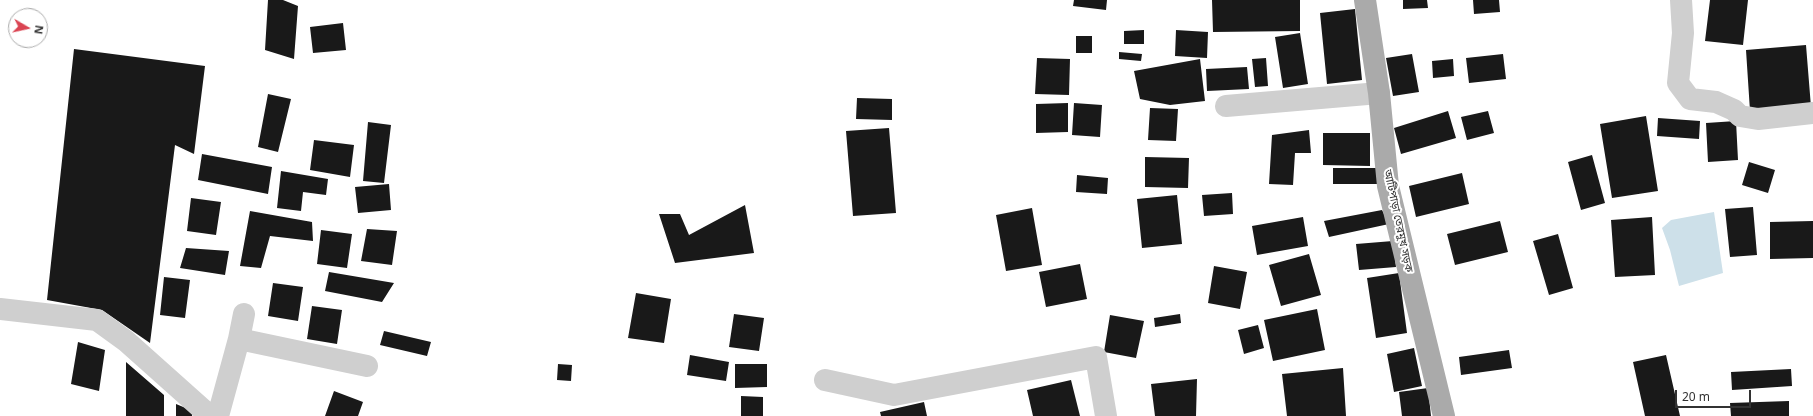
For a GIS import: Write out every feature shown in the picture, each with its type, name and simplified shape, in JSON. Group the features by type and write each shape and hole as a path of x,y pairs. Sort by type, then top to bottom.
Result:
{"main road":[{"name":"আটিপাড়া তেরমুখ সড়ক","path":"1365,0 1378,93 1388,186 1444,416"}],"street":[{"path":"1681,0 1683,33 1678,83 1690,100 1716,102 1734,110 1740,116 1758,119 1813,112"},
{"path":"1226,106 1378,93"},
{"path":"0,310 97,320 126,341 210,416"},
{"path":"218,416 239,339 244,314"},
{"path":"239,339 367,366"},
{"path":"825,380 894,395 1096,357 1106,416"}],"shaded area":[{"path":"1714,212 1723,273 1679,286 1670,250 1662,228 1671,220"}],"building":[{"path":"268,0 283,0 298,6 294,59 265,50"},
{"path":"1074,0 1107,0 1106,10 1073,6"},
{"path":"1212,0 1300,0 1300,31 1213,32"},
{"path":"1403,0 1427,0 1428,8 1403,9"},
{"path":"1473,0 1499,0 1500,12 1474,14"},
{"path":"1710,0 1748,0 1743,45 1705,41"},
{"path":"1355,9 1362,80 1327,84 1320,13"},
{"path":"343,23 346,50 313,53 310,27"},
{"path":"1144,30 1144,44 1124,44 1124,31"},
{"path":"1176,30 1208,32 1207,58 1175,56"},
{"path":"1300,33 1308,84 1283,88 1275,37"},
{"path":"1076,36 1092,36 1092,53 1076,53"},
{"path":"1806,45 1811,107 1750,111 1746,50"},
{"path":"74,49 205,66 194,154 175,145 150,343 102,310 47,300"},
{"path":"1119,52 1142,54 1141,61 1119,59"},
{"path":"1412,54 1419,92 1393,96 1386,58"},
{"path":"1503,54 1506,79 1469,83 1466,58"},
{"path":"1037,58 1070,59 1069,95 1035,94"},
{"path":"1266,58 1268,86 1255,87 1252,59"},
{"path":"1200,59 1205,101 1170,105 1140,99 1134,71"},
{"path":"1453,59 1454,76 1433,78 1432,61"},
{"path":"1247,67 1249,89 1207,91 1206,69"},
{"path":"268,94 291,99 278,152 258,147"},
{"path":"857,98 892,99 892,120 856,119"},
{"path":"1068,103 1068,132 1036,133 1036,104"},
{"path":"1074,103 1102,105 1100,137 1072,135"},
{"path":"1150,108 1178,109 1176,141 1148,140"},
{"path":"1448,111 1456,138 1401,154 1394,128"},
{"path":"1488,111 1494,133 1467,140 1461,117"},
{"path":"1646,116 1658,191 1612,198 1600,124"},
{"path":"1658,118 1700,121 1699,139 1657,136"},
{"path":"1736,121 1738,160 1708,162 1706,123"},
{"path":"368,122 391,125 384,183 363,181"},
{"path":"889,128 896,213 853,216 846,131"},
{"path":"1309,130 1311,153 1295,153 1293,185 1269,184 1272,135"},
{"path":"1323,133 1370,133 1370,166 1323,165"},
{"path":"314,140 354,145 350,177 310,170"},
{"path":"202,154 272,167 268,194 198,180"},
{"path":"1592,155 1605,203 1581,210 1568,162"},
{"path":"1145,157 1189,158 1188,188 1145,187"},
{"path":"1749,162 1775,170 1768,193 1742,185"},
{"path":"1333,168 1381,168 1381,184 1333,184"},
{"path":"281,171 328,179 326,195 303,192 301,211 277,208"},
{"path":"1462,173 1469,204 1416,217 1409,186"},
{"path":"1077,175 1108,178 1107,194 1076,192"},
{"path":"389,184 391,210 358,213 355,187"},
{"path":"1232,193 1233,214 1204,216 1202,195"},
{"path":"1177,195 1182,244 1142,248 1137,199"},
{"path":"191,198 221,202 216,235 187,231"},
{"path":"745,205 754,253 675,263 659,214 680,214 689,235"},
{"path":"1753,207 1757,255 1730,257 1725,209"},
{"path":"1032,208 1042,265 1006,271 996,215"},
{"path":"1382,210 1389,224 1329,237 1324,221"},
{"path":"250,211 312,222 313,241 270,236 261,268 240,266"},
{"path":"1303,217 1308,246 1257,255 1252,226"},
{"path":"1652,217 1655,275 1615,277 1611,220"},
{"path":"1500,221 1508,252 1455,265 1447,234"},
{"path":"1813,221 1813,258 1770,259 1770,222"},
{"path":"367,229 397,231 392,265 361,261"},
{"path":"321,230 352,234 347,268 317,264"},
{"path":"1558,234 1573,288 1549,295 1533,241"},
{"path":"1393,241 1396,267 1359,270 1356,244"},
{"path":"186,248 229,251 225,275 180,268"},
{"path":"1309,254 1321,295 1281,306 1269,265"},
{"path":"1080,264 1087,299 1046,307 1039,272"},
{"path":"1214,266 1247,272 1240,309 1208,303"},
{"path":"329,272 394,283 382,302 325,291"},
{"path":"1399,273 1407,333 1376,338 1367,278"},
{"path":"164,277 190,280 185,318 160,315"},
{"path":"273,283 303,287 298,321 268,316"},
{"path":"636,293 671,299 664,343 628,338"},
{"path":"312,306 342,310 337,344 307,339"},
{"path":"1317,309 1325,350 1273,361 1264,320"},
{"path":"734,314 764,318 759,351 729,347"},
{"path":"1180,314 1181,323 1155,327 1154,318"},
{"path":"1110,315 1144,321 1136,358 1104,352"},
{"path":"1258,325 1264,348 1244,354 1238,330"},
{"path":"384,331 431,342 427,356 380,345"},
{"path":"78,342 105,350 99,391 71,384"},
{"path":"1414,348 1422,386 1394,392 1387,354"},
{"path":"1509,350 1512,368 1461,375 1459,357"},
{"path":"690,355 729,362 726,381 687,375"},
{"path":"1666,355 1680,416 1645,416 1633,362"},
{"path":"126,362 164,395 164,416 126,416"},
{"path":"558,364 572,365 571,381 557,380"},
{"path":"735,364 767,364 767,387 735,388"},
{"path":"1343,368 1346,416 1287,416 1282,374"},
{"path":"1791,369 1792,386 1732,390 1731,372"},
{"path":"1197,379 1196,416 1155,416 1151,384"},
{"path":"1071,380 1080,416 1033,416 1027,390"},
{"path":"1428,388 1431,416 1402,416 1399,392"},
{"path":"334,391 363,402 358,416 325,416"},
{"path":"741,396 763,397 763,416 741,416"},
{"path":"1789,401 1789,416 1731,416 1730,403"},
{"path":"924,402 927,416 881,416 880,412"},
{"path":"176,404 193,411 192,416 176,416"}]}
